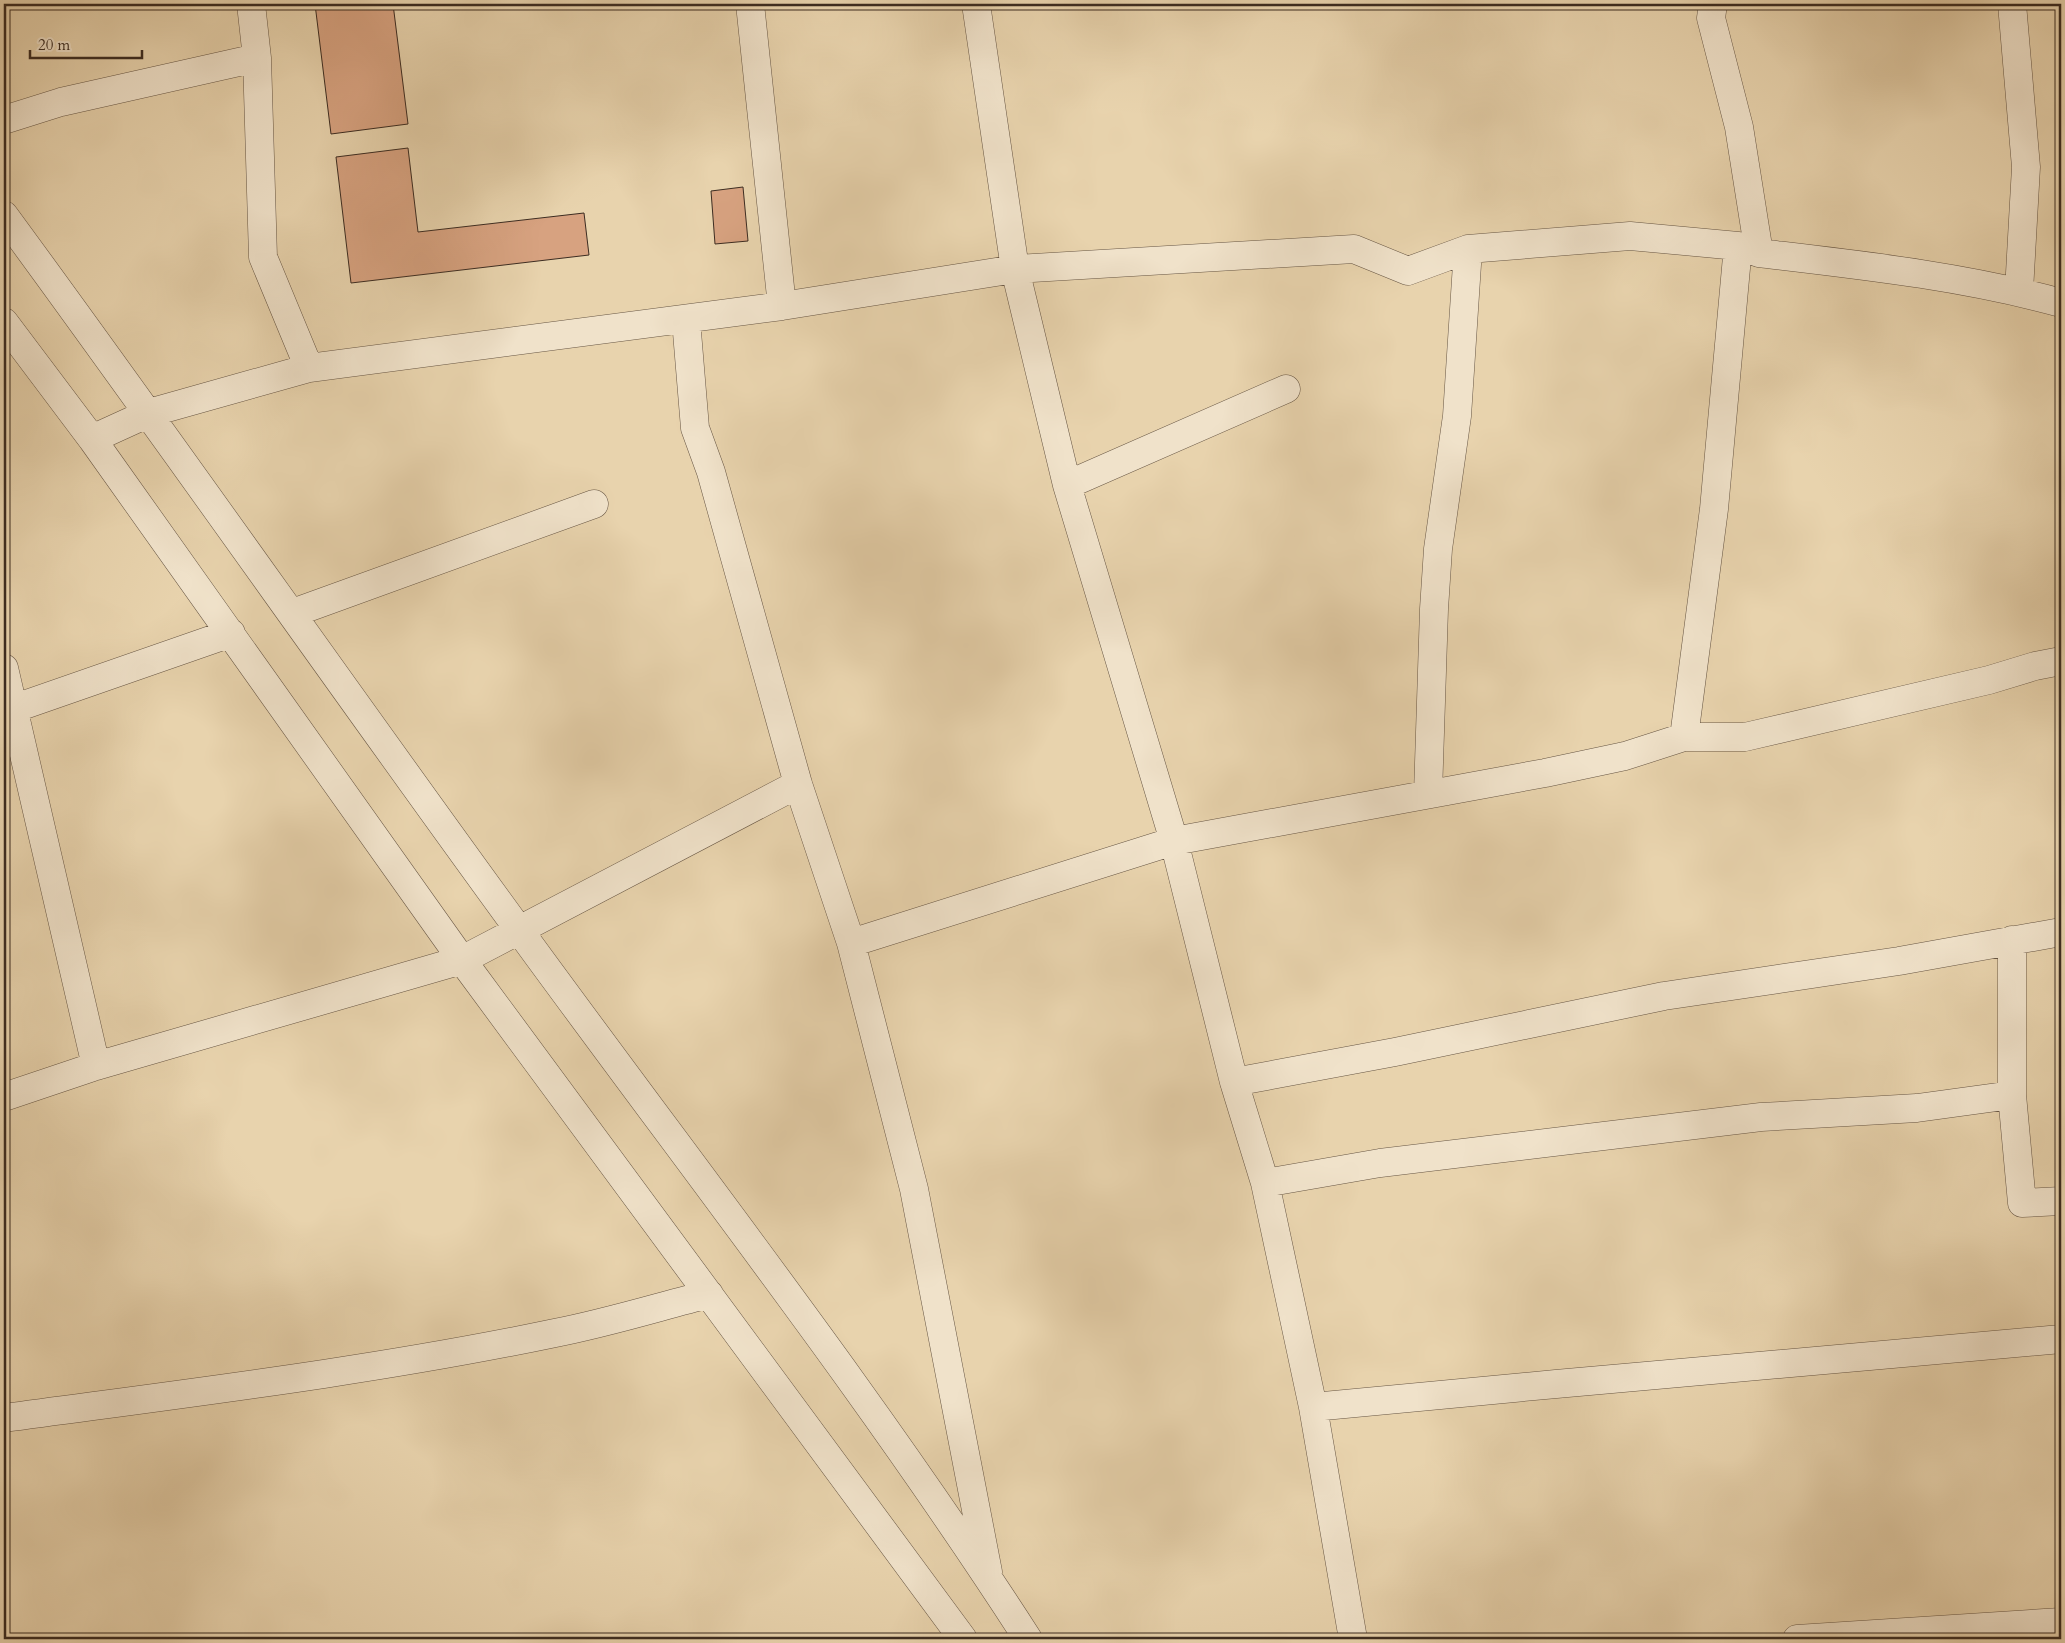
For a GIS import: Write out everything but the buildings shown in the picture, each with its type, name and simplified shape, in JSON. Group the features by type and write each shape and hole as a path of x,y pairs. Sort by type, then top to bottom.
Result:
{"street":[{"path":"251,4 256,58 263,257 309,368"},
{"path":"750,4 782,306"},
{"path":"976,4 1015,269 1067,485 1174,841 1234,1082 1265,1183 1313,1407 1353,1639"},
{"path":"1684,738 1748,250 1739,127 1711,18 1713,4"},
{"path":"2012,4 2026,167 2019,291"},
{"path":"4,120 61,102 256,58"},
{"path":"4,215 149,413 519,930 812,1326 990,1580 1028,1639"},
{"path":"92,439 149,413 309,368 686,320 1015,269 1354,249 1408,271 1468,249 1630,236 1748,250 1947,278 2019,291 2061,303"},
{"path":"1428,794 1434,609 1438,549 1457,416 1468,249"},
{"path":"686,320 695,428 711,472 798,784 851,944 914,1189 990,1580"},
{"path":"4,322 92,439 462,960 963,1639"},
{"path":"1067,485 1286,389"},
{"path":"293,613 594,504"},
{"path":"8,711 231,633"},
{"path":"851,944 1174,841 1546,773 1625,756 1684,738 1744,737 2061,661"},
{"path":"4,668 8,711 96,1066"},
{"path":"4,1097 96,1066 462,960 798,784"},
{"path":"1234,1082 1395,1052 1664,996 1899,961 2061,932"},
{"path":"2012,940 2012,1095 2022,1203 2061,1201"},
{"path":"1265,1183 1380,1163 1761,1117 1917,1108 2012,1095"},
{"path":"4,1418 219,1389 439,1355 557,1333 709,1294"},
{"path":"1313,1407 2061,1339"},
{"path":"1797,1639 2061,1622"}]}
